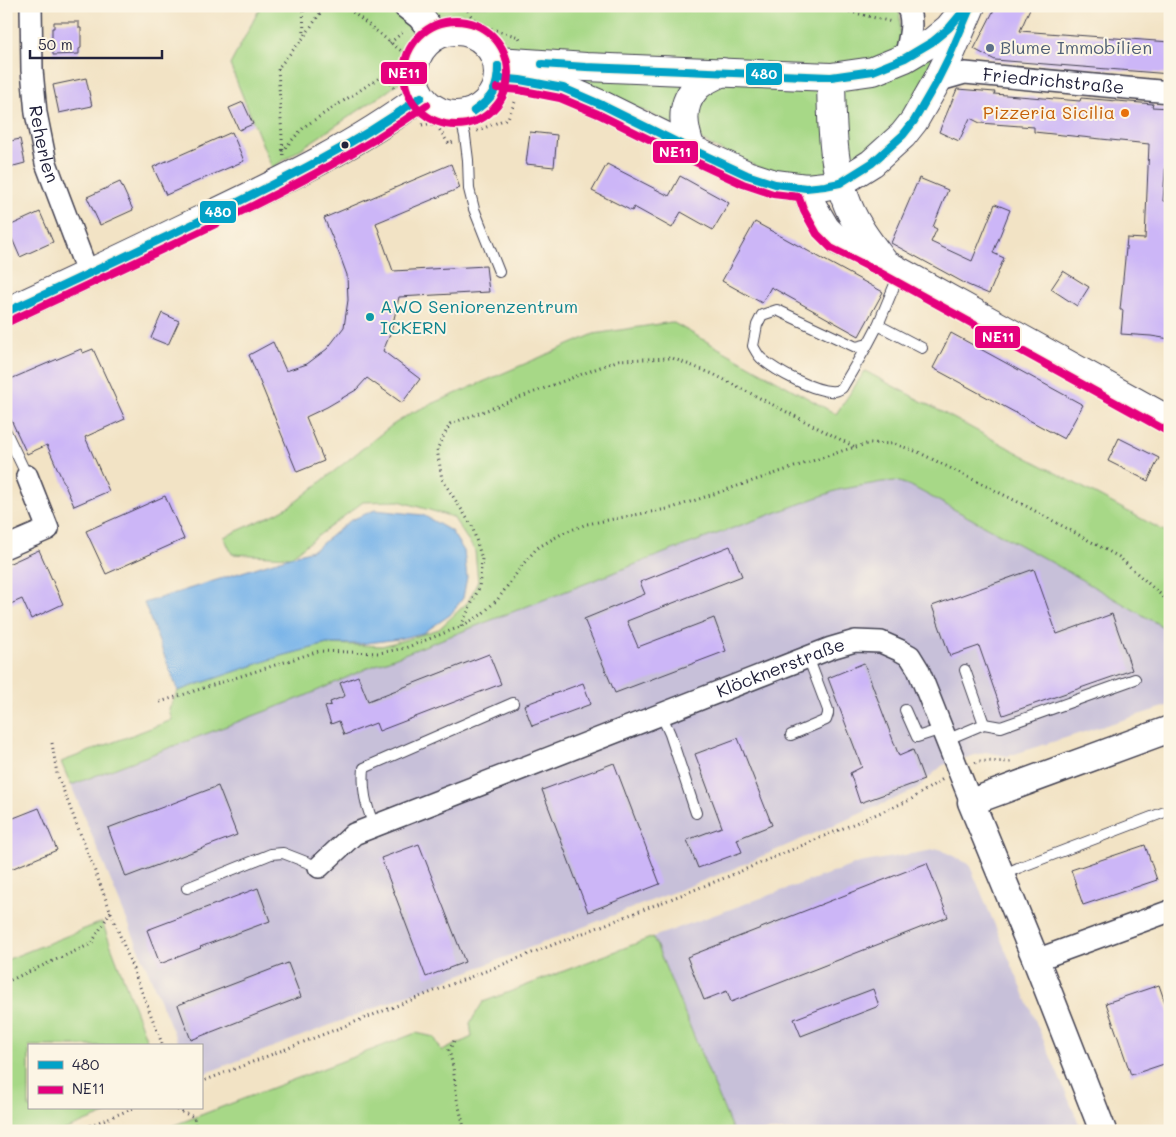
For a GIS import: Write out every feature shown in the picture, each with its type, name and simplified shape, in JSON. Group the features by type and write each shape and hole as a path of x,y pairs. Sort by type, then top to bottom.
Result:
{"main road":[{"path":"509,70 586,67 830,77 873,71 905,58 932,42 949,28 967,6"},
{"path":"415,102 415,63 420,52 436,36 460,31 471,34 481,40 509,70 562,88 602,105 747,175 775,184 806,188 840,183 872,164 903,135 914,121 937,81 972,6"},
{"path":"463,126 466,114 478,109 488,101 509,70"},
{"path":"691,149 685,132 684,114 688,99 696,88 722,72"},
{"path":"830,77 834,155 840,183 858,226 892,267"},
{"path":"6,312 291,177 365,135 415,102 430,106 441,113 454,116 463,126"},
{"path":"806,188 813,206 826,229 838,241 892,267 1170,421"}],"street":[{"name":"Reherlen","path":"31,6 32,70 35,105 46,163 88,274"},
{"path":"407,6 420,16 436,36"},
{"path":"905,58 911,28 909,9 906,6"},
{"name":"Friedrichstraße","path":"937,81 965,73 1170,92"},
{"path":"6,547 48,529 27,476"},
{"name":"Klöcknerstraße","path":"319,867 354,834 831,648 856,641 881,642 910,656 918,669 971,802"},
{"path":"1103,1131 971,802 1170,729"},
{"path":"1036,960 1170,911"}],"lane":[{"path":"463,126 468,160 469,189 474,209 499,272"},
{"path":"868,344 856,348 777,310 762,315 757,325 753,346 761,359 803,383 822,390 835,391 842,388 868,344 878,325 892,267"},
{"path":"878,325 922,348"},
{"path":"6,432 27,476"},
{"path":"791,735 826,720 828,714 808,657"},
{"path":"965,670 984,724"},
{"path":"905,710 917,737 944,734 984,724 1001,726 1134,679"},
{"path":"374,826 367,807 363,783 364,768 513,703"},
{"path":"661,714 670,734 696,813"},
{"path":"1001,875 1170,810"},
{"path":"187,888 271,854 283,853 319,867"}],"path":[{"path":"303,6 304,37"},
{"path":"291,177 282,152 278,68 304,37 325,6"},
{"path":"345,6 415,63"},
{"path":"386,74 395,90 415,102 422,125 437,126 449,144 463,126 508,118 517,98 509,70 522,44 519,37 481,24 469,15 465,6"},
{"path":"810,6 831,7 911,28"},
{"path":"282,152 305,126 386,74 415,63"},
{"path":"460,627 479,588 482,559 472,526 442,479 437,449 450,424 619,360 672,358 713,374 855,447"},
{"path":"160,702 237,676 319,652 379,653 405,648 460,627 481,615 498,599 537,548 564,533 587,524 672,508 870,443 895,444 918,452 1026,506 1119,557 1170,603"},
{"path":"52,743 57,774 162,1044"},
{"path":"202,1082 727,877 910,800 938,781 979,761 1011,763 1020,759"},
{"path":"6,982 91,944 111,911"},
{"path":"454,1042 449,1050 457,1099 465,1131"},
{"path":"76,1131 129,1110"},
{"path":"177,1110 194,1117 196,1131"}],"shaded area":[{"path":"896,481 911,486 1051,562 1170,631 1170,705 1008,756 985,752 943,765 915,790 728,871 202,1075 202,1044 178,1044 71,785 303,697 368,668 667,552 838,490"},
{"path":"939,849 969,864 1082,1131 733,1131 653,937 859,863"}],"green space":[{"path":"261,6 894,6 900,13 900,32 937,62 892,135 857,163 811,177 782,177 728,154 649,113 506,50 493,38 453,20 412,46 405,78 272,168 230,65"},
{"path":"672,322 836,414 865,371 1170,534 1170,631 1051,562 911,486 896,481 882,482 838,490 667,552 368,668 303,697 71,785 61,762 172,720 169,709 178,691 278,657 327,644 382,646 439,629 468,602 478,581 475,551 453,517 399,501 363,502 290,557 232,554 224,537 293,504 391,426 411,413 594,334"},
{"path":"102,922 148,1044 28,1044 28,1110 115,1110 62,1131 6,1131 6,960"},
{"path":"653,937 733,1131 159,1131 416,1033 434,1037 442,1051 472,1037 470,1023 483,1002"}],"water":[{"path":"375,510 423,515 451,531 464,551 467,577 463,598 450,615 423,633 398,639 360,644 327,644 278,657 178,691 144,603 315,549 351,520"}],"building":[{"path":"996,6 1031,6 1020,31 1170,42 1170,74 995,60 974,49"},
{"path":"54,22 79,22 79,28 81,28 81,48 79,49 79,54 53,55 52,28 54,28"},
{"path":"86,78 92,106 59,113 53,85"},
{"path":"957,89 1080,101 1081,98 1153,104 1152,107 1170,108 1170,144 1167,144 1163,201 1170,202 1170,339 1121,334 1123,310 1120,310 1127,238 1145,239 1149,144 1034,132 1034,127 980,123 970,118 959,141 939,132"},
{"path":"243,102 253,124 239,130 229,108"},
{"path":"232,132 244,161 166,195 153,167"},
{"path":"530,132 557,135 554,167 526,164"},
{"path":"20,139 25,163 6,168 6,142"},
{"name":"AWO Seniorenzentrum ICKERN","path":"451,164 460,188 376,223 393,271 486,266 489,292 399,297 391,332 383,351 420,379 402,403 367,378 356,390 306,417 324,461 297,472 249,355 273,342 286,371 307,364 327,349 344,327 348,300 347,275 324,218"},
{"path":"607,164 669,196 680,176 729,203 713,230 681,212 672,228 634,207 632,211 592,191"},
{"path":"919,178 948,190 933,227 937,229 931,242 972,261 995,204 1010,210 993,253 1004,258 989,294 968,285 891,243"},
{"path":"120,182 133,210 100,225 87,197"},
{"path":"40,212 53,242 20,257 7,227"},
{"path":"755,222 883,292 859,336 771,287 762,303 722,281"},
{"path":"1063,271 1089,287 1077,306 1051,289"},
{"path":"162,313 179,321 168,345 151,338"},
{"path":"951,333 1083,405 1064,439 933,368"},
{"path":"81,349 83,353 93,349 125,419 85,437 109,491 74,506 47,445 27,454 6,409 6,381"},
{"path":"1119,438 1159,458 1148,481 1108,461"},
{"path":"165,496 184,539 106,574 86,531"},
{"path":"730,546 742,576 627,621 638,647 714,618 726,651 615,693 584,619 645,594 640,582"},
{"path":"39,550 63,604 31,619 22,599 6,606 6,565"},
{"path":"1034,569 1057,634 1112,614 1132,670 1003,715 979,646 950,656 932,606"},
{"path":"489,654 501,684 379,731 376,723 344,735 339,721 331,724 325,707 331,705 330,702 345,696 340,683 358,676 368,701"},
{"path":"864,663 899,756 913,750 924,780 860,803 850,773 862,767 828,678"},
{"path":"583,683 591,704 532,726 524,705"},
{"path":"738,738 772,825 737,839 742,852 698,868 687,840 722,827 695,754"},
{"path":"614,763 660,884 588,912 542,790"},
{"path":"218,786 237,835 126,877 108,828"},
{"path":"39,808 57,850 6,871 6,821"},
{"path":"419,844 465,962 426,977 381,858"},
{"path":"1145,845 1157,880 1083,905 1071,870"},
{"path":"927,863 948,917 731,1002 727,991 704,1000 687,957"},
{"path":"258,888 270,921 160,964 147,930"},
{"path":"288,963 301,997 191,1040 178,1005"},
{"path":"1159,985 1170,1017 1170,1062 1131,1075 1106,1003"},
{"path":"873,989 879,1006 801,1036 794,1019"}],"transit line":[{"name":"480","path":"498,78 563,88 747,175 775,184 806,188 825,186 840,183 872,163 903,135 914,121 937,81 971,6"},
{"name":"480","path":"542,64 831,77 873,71 905,58 932,42 949,28 965,9"},
{"name":"NE11","path":"456,21 476,25 493,36 504,53 508,73 504,93 493,110 476,121 456,125 436,121 419,110 408,93 404,73 408,53 419,36 436,25 456,21"},
{"name":"480","path":"474,111 493,92 497,81 498,66"},
{"name":"480","path":"474,111 494,93 498,81 498,66"},
{"name":"NE11","path":"497,88 560,98 598,114 743,184 773,194 799,197 804,211 817,234 831,248 879,272 1165,430"},
{"name":"480","path":"6,312 282,180 367,133 421,97"},
{"name":"NE11","path":"10,321 287,189 344,158 427,105"}],"place":[{"name":"Blume Immobilien","path":"990,48"},
{"name":"Pizzeria Sicilia","path":"1125,113"},
{"name":"AWO Seniorenzentrum ICKERN","path":"370,317"}]}
